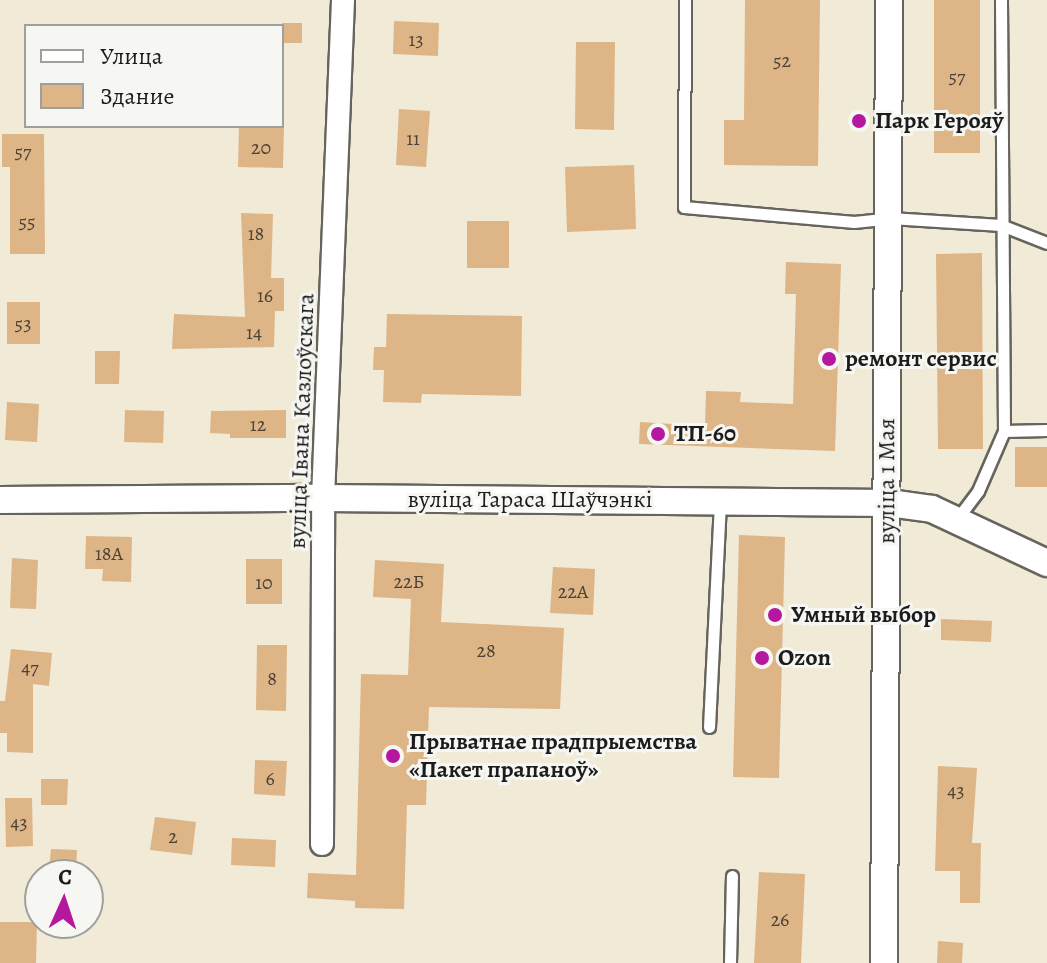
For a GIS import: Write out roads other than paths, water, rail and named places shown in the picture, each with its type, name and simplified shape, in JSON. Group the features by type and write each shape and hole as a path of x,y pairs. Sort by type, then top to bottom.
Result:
{"street":[{"name":"вуліца Івана Казлоўскага","path":"322,844 323,498 343,0"},
{"name":"вуліца 1 Мая","path":"884,963 889,503 889,0"},
{"name":"вуліца Тараса Шаўчэнкі","path":"0,500 323,498 889,503 932,509 1047,563"}],"lane":[{"path":"685,0 684,207 854,222 890,218 1001,225 1047,243"},
{"path":"955,521 978,491 1004,431 1001,0"},
{"path":"1004,431 1047,430"},
{"path":"709,727 720,501"},
{"path":"730,963 732,876"}],"place":[{"name":"Парк Герояў","path":"859,121"},
{"name":"ремонт сервис","path":"829,359"},
{"name":"ТП-60","path":"658,434"},
{"name":"Умный выбор","path":"775,615"},
{"name":"Ozon","path":"762,658"},
{"name":"Прыватнае прадпрыемства «Пакет прапаноў»","path":"393,756"}]}
